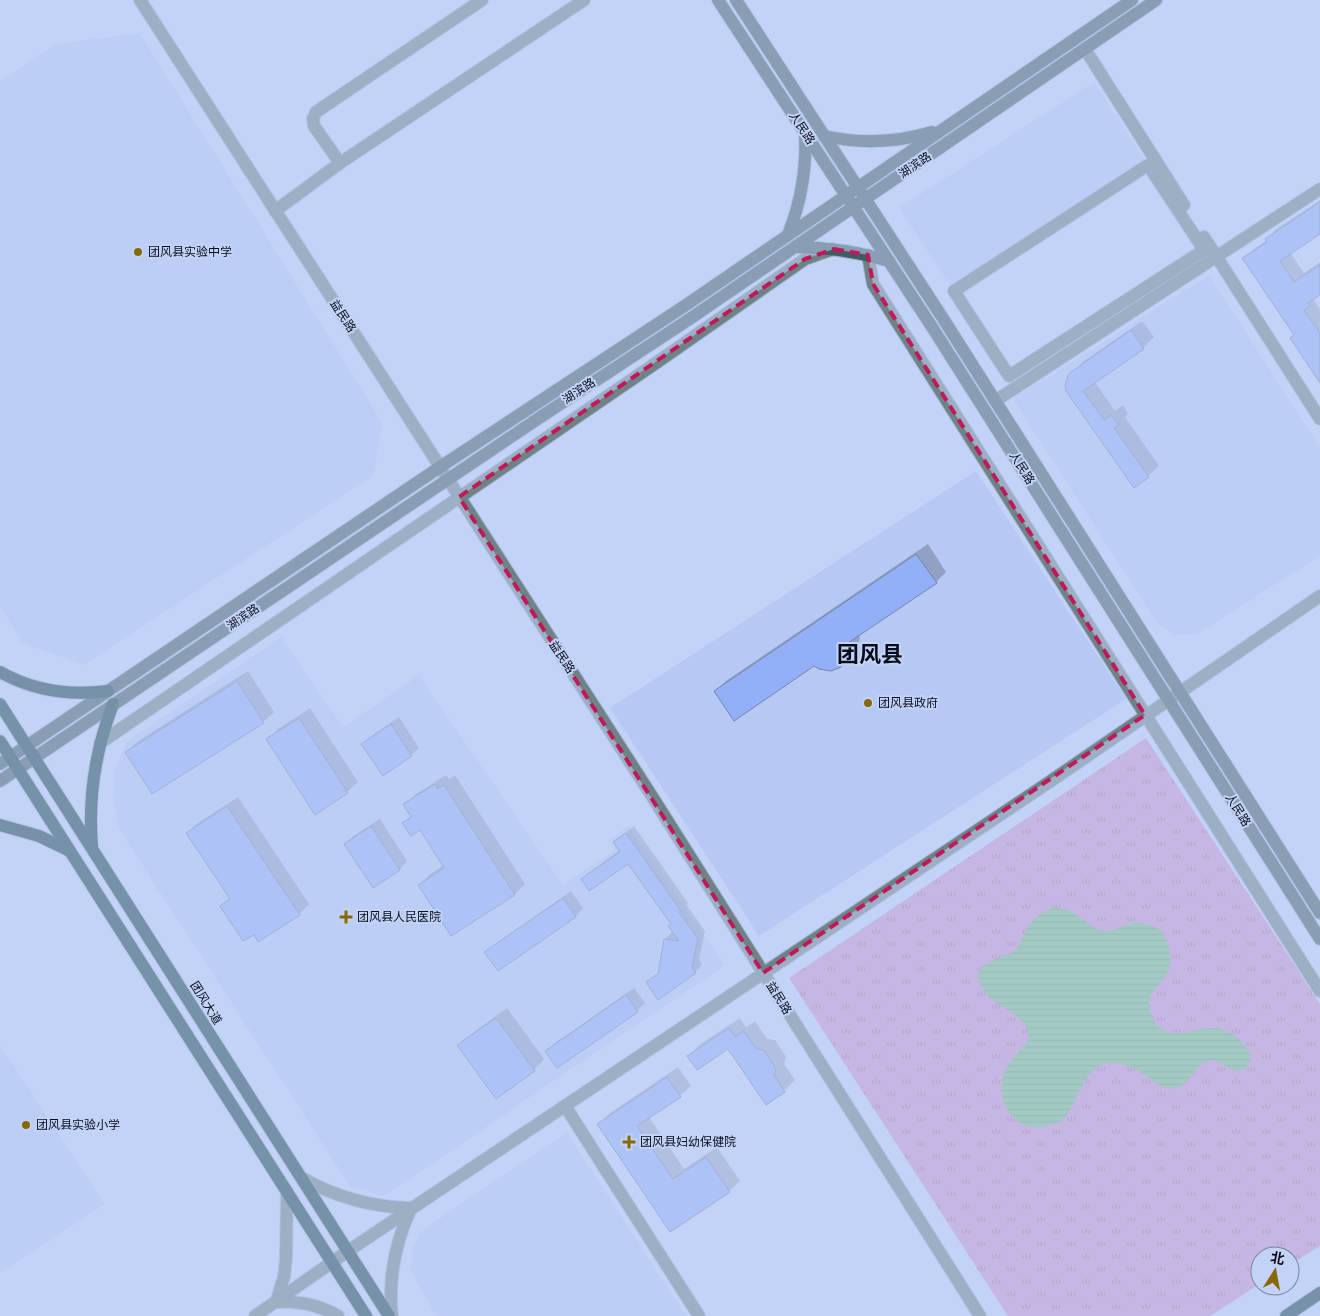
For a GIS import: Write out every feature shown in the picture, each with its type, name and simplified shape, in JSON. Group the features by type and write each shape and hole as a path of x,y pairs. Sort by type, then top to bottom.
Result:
{"main road":[{"name":"人民路","path":"718,0 889,261 1320,939"},
{"name":"人民路","path":"736,0 995,401 1320,913"},
{"name":"湖滨路","path":"5,761 683,307 1132,0"},
{"name":"湖滨路","path":"0,781 795,247 1156,0"},
{"path":"824,136 855,141 886,141 918,136 949,125"},
{"path":"788,235 795,218 804,182 806,166 805,133"},
{"path":"795,247 834,249 889,261"},
{"path":"0,672 12,679 48,690 78,693 108,691"},
{"name":"团风大道","path":"0,704 390,1316"},
{"path":"92,849 90,805 93,776 100,743 113,704"},
{"path":"0,741 5,761 18,769 366,1316"},
{"path":"0,825 39,836 70,851"},
{"path":"1286,1316 1320,1293"}],"street":[{"name":"益民路","path":"140,0 448,479 980,1316"},
{"path":"340,163 314,126 313,119 316,112 482,0"},
{"path":"275,211 340,163 584,0"},
{"path":"1085,49 1320,419"},
{"path":"1148,165 1204,250 1009,376 954,291 1148,165"},
{"path":"995,401 1320,189"},
{"path":"100,743 805,259 834,249"},
{"path":"868,255 872,284 1320,991"},
{"path":"255,1316 411,1208 1048,783 1320,596"},
{"path":"565,1106 699,1316"},
{"path":"302,1178 330,1193 353,1201 377,1206 411,1208"},
{"path":"276,1302 284,1278 286,1258 287,1191"},
{"path":"390,1316 392,1268 399,1237 411,1208"},
{"path":"276,1302 303,1302 338,1316"}],"highlighted area":[{"path":"834,249 868,255 873,284 1145,715 763,973 459,497 805,259"}],"shaded area":[{"name":"团风县实验中学","path":"140,33 382,422 374,475 84,665 23,643 0,607 0,82 55,44"},
{"path":"1094,82 1148,165 954,291 899,208"},
{"path":"1209,275 1320,448 1320,556 1197,634 1177,635 1159,626 1013,399"},
{"name":"团风县政府","path":"976,471 1126,699 759,936 610,708"},
{"name":"团风县人民医院","path":"281,637 343,727 419,675 563,885 615,850 609,840 629,826 725,965 384,1196 350,1186 119,829 113,795 115,771 126,742"},
{"path":"1054,908 1071,911 1098,930 1109,931 1136,923 1159,929 1168,943 1170,961 1168,971 1149,1002 1149,1008 1155,1022 1167,1032 1185,1033 1211,1028 1229,1032 1238,1038 1250,1053 1250,1060 1247,1065 1242,1070 1237,1071 1211,1060 1201,1065 1179,1087 1168,1088 1158,1085 1141,1072 1129,1066 1115,1063 1104,1064 1095,1068 1088,1076 1073,1105 1061,1121 1045,1127 1032,1127 1022,1124 1014,1118 1004,1102 1002,1081 1007,1067 1028,1040 1028,1032 1024,1023 990,998 980,984 978,976 984,965 1015,950 1035,919 1043,912"},
{"name":"团风县实验小学","path":"0,1045 105,1204 0,1273"},
{"path":"567,1133 686,1316 436,1316 411,1270 412,1251 419,1235 424,1229"}],"green space":[{"path":"1146,738 1320,1004 1320,1246 1300,1259 1300,1246 1250,1246 1250,1290 1210,1316 1008,1316 789,978"}],"building":[{"path":"1320,202 1320,234 1280,261 1294,282 1320,265 1320,295 1308,303 1310,306 1304,310 1320,333 1320,383 1290,338 1294,335 1242,258 1267,242 1265,239"},
{"path":"1131,330 1144,349 1083,391 1104,420 1111,415 1119,425 1114,428 1149,477 1134,488 1066,391 1065,385 1071,372"},
{"path":"916,554 937,583 848,643 849,656 841,667 831,671 814,666 734,721 714,691"},
{"path":"237,681 264,723 152,794 125,752"},
{"path":"299,718 348,793 315,815 266,739"},
{"path":"391,724 412,756 383,776 361,744"},
{"path":"435,784 438,789 444,785 515,895 451,936 418,885 444,868 420,830 411,836 402,823 411,817 403,804"},
{"path":"227,806 300,915 258,942 254,935 243,941 220,906 230,899 186,833"},
{"path":"371,826 400,870 373,888 344,844"},
{"path":"626,833 681,911 679,912 698,939 692,967 696,973 658,1000 646,982 658,974 664,939 679,941 668,926 671,924 628,864 589,891 581,879 620,852 613,842"},
{"path":"563,898 576,917 498,971 484,952"},
{"path":"626,995 638,1012 557,1068 545,1051"},
{"path":"496,1018 535,1071 496,1099 457,1045"},
{"path":"729,1028 735,1037 744,1031 756,1049 764,1050 776,1069 774,1075 785,1092 766,1105 728,1049 697,1070 687,1056"},
{"name":"团风县妇幼保健院","path":"667,1077 681,1097 637,1126 673,1179 706,1157 730,1192 670,1232 597,1124"}],"place":[{"name":"团风县实验中学","path":"138,252"},
{"name":"团风县政府","path":"868,703"},
{"name":"团风县人民医院","path":"346,917"},
{"name":"团风县实验小学","path":"26,1125"},
{"name":"团风县妇幼保健院","path":"629,1142"}],"district":[{"name":"团风县","path":"870,654"}]}
